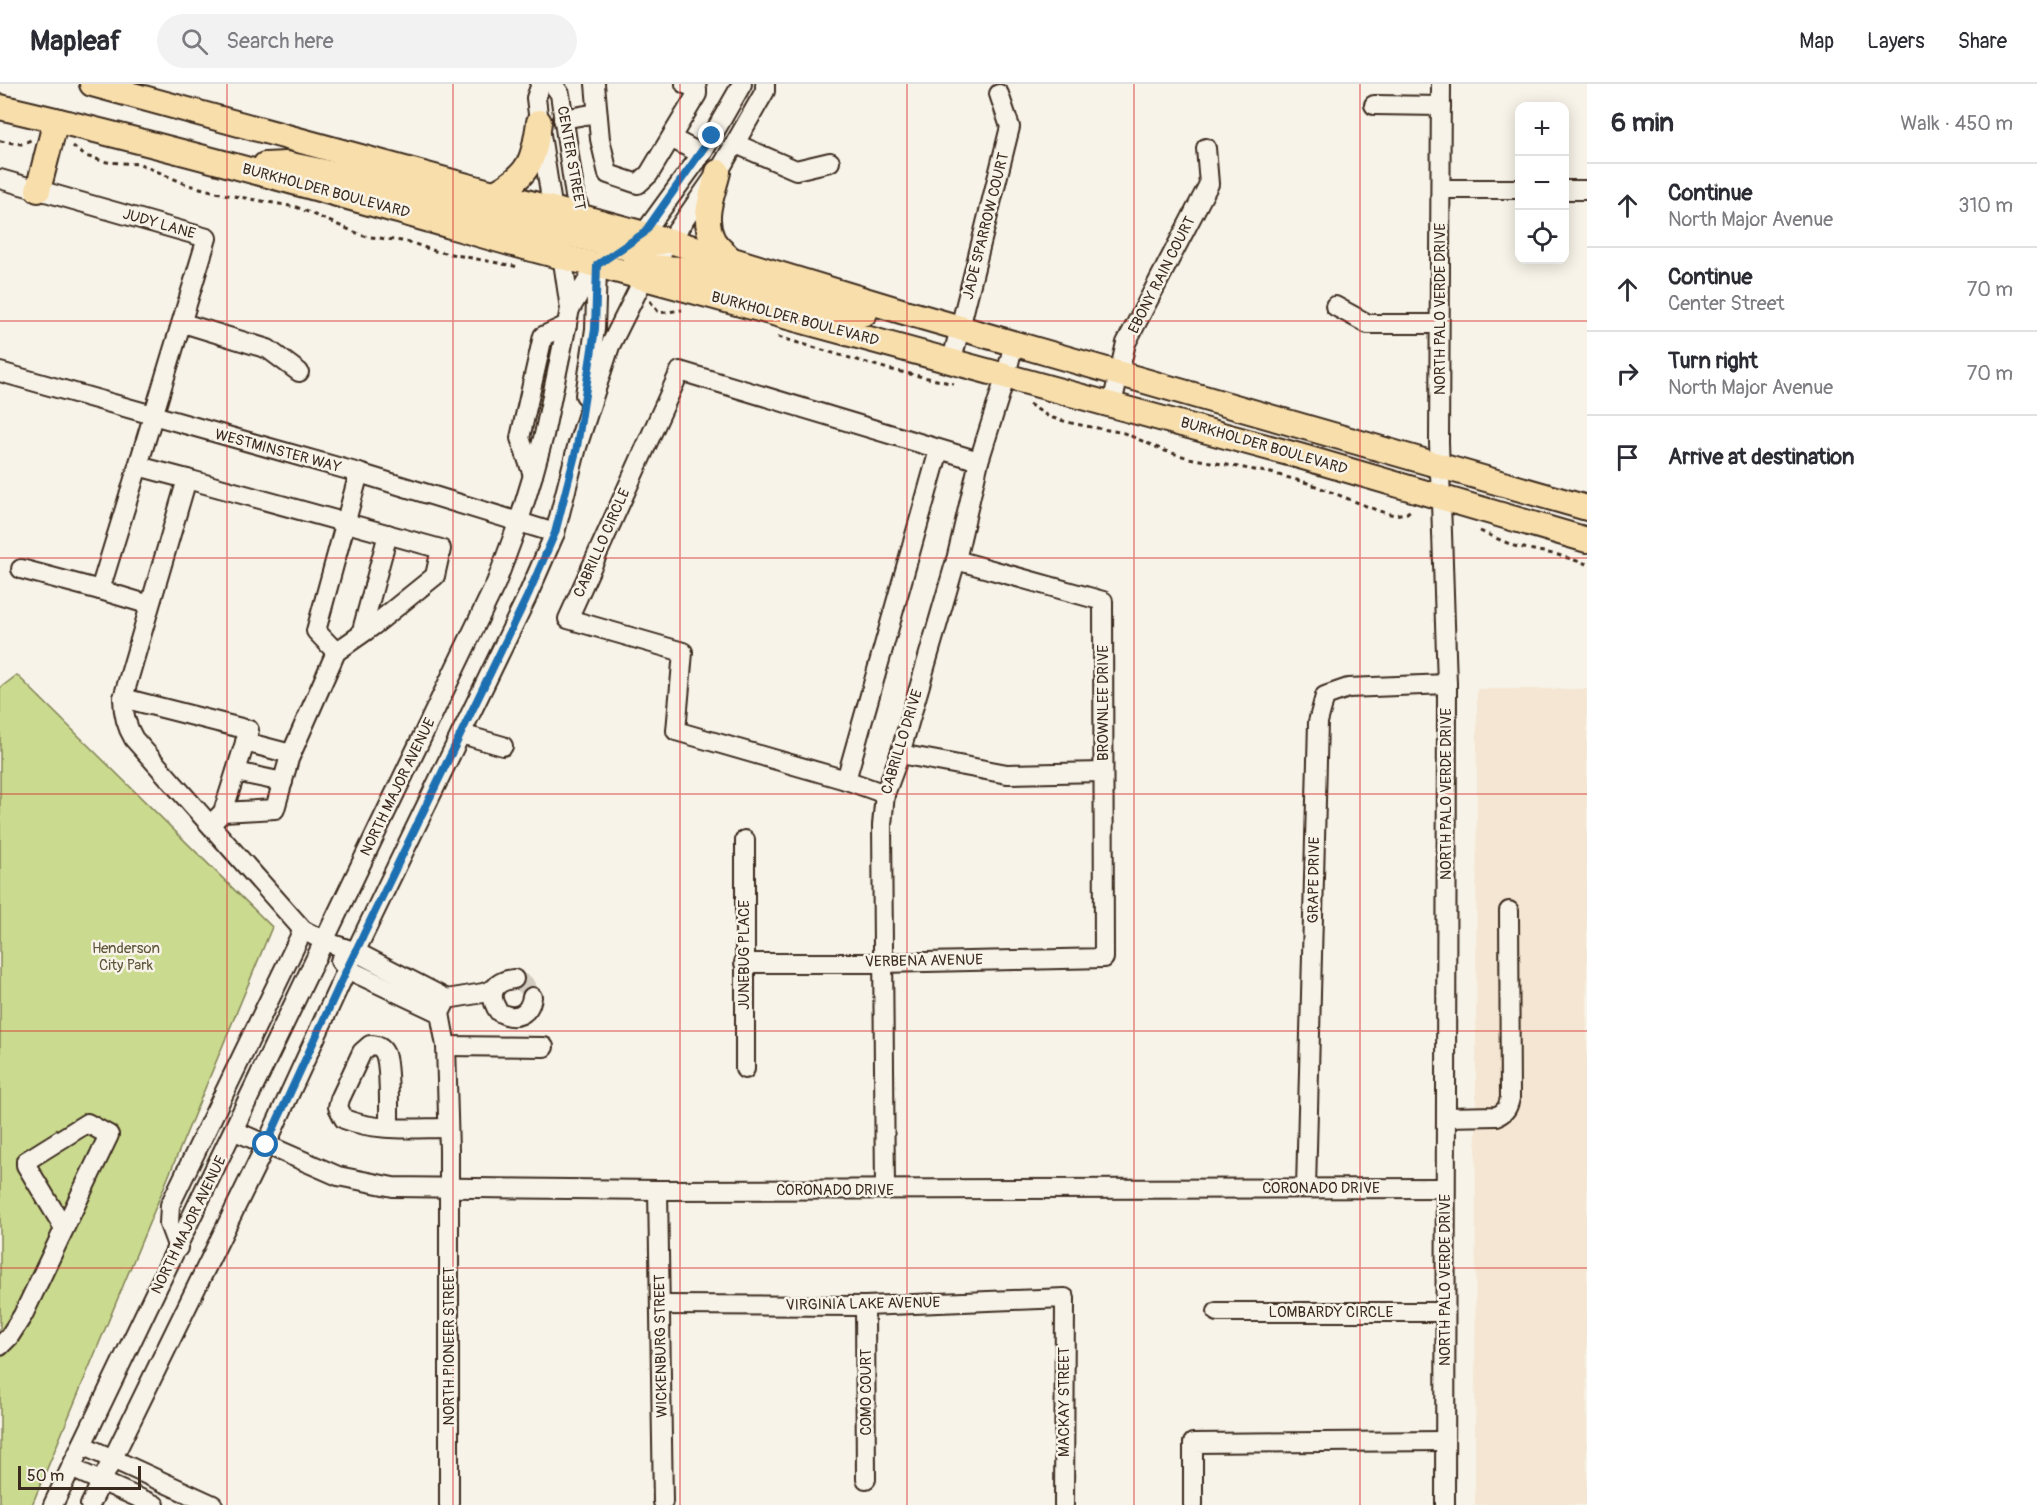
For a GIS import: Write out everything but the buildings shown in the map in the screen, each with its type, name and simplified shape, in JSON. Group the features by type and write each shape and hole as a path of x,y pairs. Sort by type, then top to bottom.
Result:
{"main road":[{"path":"92,84 495,193 555,219 589,239 670,241"},
{"name":"BURKHOLDER BOULEVARD","path":"0,107 236,167 563,258 597,265 649,282 952,360 1303,457 1587,540"},
{"path":"38,190 56,120"},
{"path":"495,193 511,185 526,169 535,152 539,122"},
{"path":"236,167 286,164 358,179 534,226 555,219 581,216 634,240"},
{"path":"718,172 708,207 708,225 712,240 731,260"},
{"name":"BURKHOLDER BOULEVARD","path":"670,241 901,311 1587,508"},
{"path":"649,282 696,270 855,314 901,311"}],"street":[{"name":"CENTER STREET","path":"541,84 536,98 563,258 569,317"},
{"name":"CENTER STREET","path":"553,84 560,94 575,196 597,265 595,329 577,447"},
{"path":"595,84 604,165 608,174 638,184 649,174 697,94 697,89 685,84"},
{"name":"NORTH MAJOR AVENUE","path":"52,1505 235,1131 496,583 519,521 544,435 569,317 597,265 634,240 701,154 742,84"},
{"path":"90,1505 266,1145 347,969 527,597 555,533 577,447 610,346 649,282 670,241 736,144 765,91 765,84"},
{"name":"NORTH PALO VERDE DRIVE","path":"1441,84 1439,466 1442,498 1447,684 1445,1505"},
{"name":"JADE SPARROW COURT","path":"952,360 1010,126 999,94"},
{"path":"1374,105 1441,106"},
{"path":"563,119 597,113"},
{"path":"671,138 701,154"},
{"path":"736,144 796,170 830,162"},
{"name":"EBONY RAIN COURT","path":"1112,404 1126,343 1209,184 1206,148"},
{"name":"JUDY LANE","path":"0,179 207,238 100,590"},
{"path":"1441,189 1515,189"},
{"path":"1569,190 1587,190"},
{"path":"1335,306 1368,324 1440,324"},
{"path":"183,322 268,349 299,372"},
{"name":"CABRILLO DRIVE","path":"885,1190 882,825 885,794 900,754 956,560 979,461 1014,343"},
{"name":"CABRILLO CIRCLE","path":"885,794 846,780 676,731 682,652 568,619 680,371 979,461"},
{"name":"WESTMINSTER WAY","path":"0,372 359,473 555,533"},
{"path":"846,780 939,450"},
{"path":"138,466 441,549 435,576 336,652 291,754 275,809 217,818"},
{"path":"336,652 316,631 359,473"},
{"path":"187,479 123,698 125,719 134,739 217,818 303,930 324,941 356,952 406,987 444,1006 494,989 505,980 514,979"},
{"path":"361,634 388,534"},
{"name":"BROWNLEE DRIVE","path":"956,560 1102,601 1104,958"},
{"path":"21,569 150,605"},
{"name":"GRAPE DRIVE","path":"1306,1188 1318,722 1325,696 1348,688 1447,684"},
{"path":"123,698 249,730 236,772 217,818"},
{"path":"461,734 503,747"},
{"path":"245,742 291,754"},
{"path":"900,754 1007,774 1102,772"},
{"path":"236,772 283,782"},
{"name":"JUNEBUG PLACE","path":"745,840 745,1070"},
{"path":"1446,1117 1497,1116 1504,1113 1508,1107 1510,1098 1509,911"},
{"path":"178,1248 169,1224 170,1205 303,930"},
{"path":"324,941 347,969 406,987"},
{"name":"VERBENA AVENUE","path":"744,963 882,963 1104,958"},
{"path":"494,989 493,995 499,1012 510,1017 518,1016 529,1010 532,997"},
{"name":"NORTH PIONEER STREET","path":"444,1006 449,1188 449,1505"},
{"path":"518,1016 519,1047"},
{"path":"446,1046 544,1047"},
{"path":"0,1346 9,1337 23,1315 110,1135 87,1123 26,1161 26,1165 64,1228"},
{"path":"389,1128 448,1128"},
{"name":"CORONADO DRIVE","path":"235,1131 338,1176 393,1187 658,1190 1445,1188"},
{"name":"WICKENBURG STREET","path":"658,1190 663,1502"},
{"name":"VIRGINIA LAKE AVENUE","path":"661,1305 865,1306 1065,1298"},
{"name":"MACKAY STREET","path":"1064,1505 1065,1298"},
{"name":"COMO COURT","path":"865,1306 866,1479"},
{"name":"LOMBARDY CIRCLE","path":"1217,1312 1444,1312"},
{"path":"1193,1505 1193,1443 1445,1441"},
{"path":"82,1445 113,1459 177,1497 213,1505"},
{"path":"70,1468 155,1505"}],"path":[{"path":"0,141 21,144 31,140"},
{"path":"71,145 85,156 108,162 140,164 188,185 228,195 296,207 364,236 409,242 435,251 524,267"},
{"path":"649,282 659,313 688,310"},
{"path":"777,337 888,369 960,385"},
{"path":"1028,404 1049,417 1124,433 1165,451 1189,458 1271,473 1308,483 1379,512 1394,515 1407,513 1414,508"},
{"path":"1480,531 1514,546 1587,564"}],"shaded area":[{"path":"1477,689 1587,689 1587,1505 1475,1505"}],"green space":[{"name":"Henderson City Park","path":"17,675 272,927 32,1505 0,1505 0,688"}],"tunnel":[{"path":"514,979 525,984 532,997"}],"route":[{"path":"266,1145 347,969 527,597 555,533 577,447 595,329 597,265 644,233 703,152 712,136"}]}
